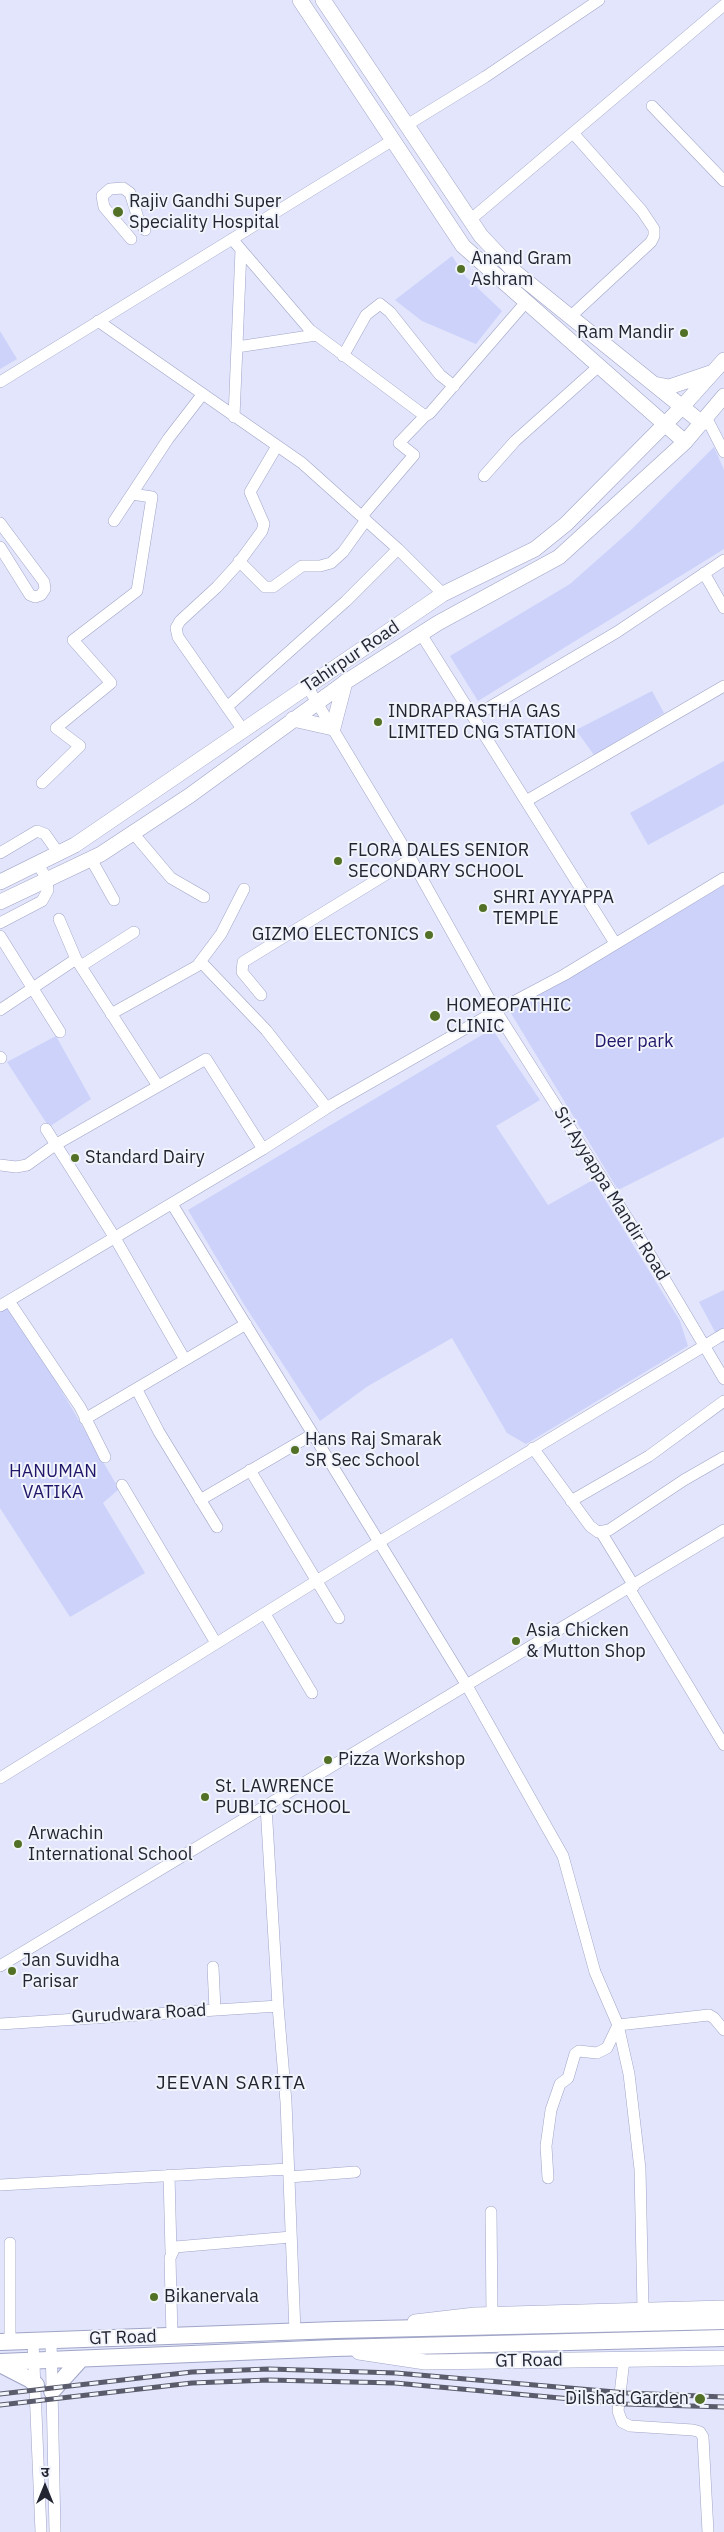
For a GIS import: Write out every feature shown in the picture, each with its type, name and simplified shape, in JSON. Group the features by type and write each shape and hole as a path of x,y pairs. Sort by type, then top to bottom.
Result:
{"highway":[{"name":"GT Road","path":"5,2342 336,2330 724,2321"},
{"name":"GT Road","path":"0,2363 51,2359 335,2348 724,2338"},
{"path":"52,2391 81,2359"},
{"path":"0,2363 31,2380 36,2385"}],"main road":[{"path":"300,0 463,246 685,442"},
{"path":"323,0 481,236 514,272 654,384 681,408 704,420"},
{"name":"Tahirpur Road","path":"0,882 59,854 443,594 535,549 566,524 681,408 724,360"},
{"path":"654,384 669,387 714,371"},
{"name":"Tahirpur Road","path":"0,902 91,859 189,796 345,682 421,634 559,557 685,442 724,396"},
{"path":"293,719 333,728 345,682"},
{"name":"GT Road","path":"336,2330 492,2315 724,2308"},
{"name":"GT Road","path":"335,2348 425,2362 724,2358"}],"street":[{"path":"407,124 485,77 599,0"},
{"path":"470,220 724,5"},
{"path":"652,106 724,181"},
{"path":"570,317 651,242 654,236 654,229 642,211 573,133"},
{"path":"0,382 393,140"},
{"path":"131,239 104,207 102,196 110,189 123,188 130,193 138,218 146,230"},
{"path":"232,239 316,335 425,416"},
{"path":"234,417 241,250"},
{"path":"239,561 256,581 265,587 273,587 302,566 320,566 331,563 343,552 364,518 414,455 399,443 430,413 526,302"},
{"path":"343,356 366,315 380,304 390,312 440,375 454,386"},
{"path":"98,321 302,463 398,549 443,594"},
{"path":"237,347 316,335"},
{"path":"484,476 515,441 599,366"},
{"path":"114,521 168,439 202,395"},
{"path":"704,420 724,452"},
{"path":"243,730 178,637 176,628 180,621 217,587 239,561 264,524 250,490 277,446"},
{"path":"42,783 80,746 56,728 111,683 73,640 137,591 152,497 132,494"},
{"path":"0,523 44,582 45,589 41,595 36,597 30,595 0,547"},
{"path":"227,707 346,601 398,549"},
{"path":"473,717 617,632 724,560"},
{"path":"704,573 724,608"},
{"path":"421,634 615,943"},
{"name":"Sri Ayyappa Mandir Road","path":"307,686 411,859 496,1011 724,1379"},
{"path":"526,802 724,686"},
{"path":"0,853 37,831 45,834 59,854"},
{"path":"133,833 171,878 204,896"},
{"path":"91,859 114,900"},
{"path":"261,995 242,972 243,962 411,859"},
{"path":"0,924 42,901 48,890 47,879 37,864"},
{"path":"106,1457 80,1407 5,1304 264,1149 327,1108 496,1011 564,975 724,878"},
{"path":"112,1014 183,976 201,962 220,934 244,889"},
{"path":"59,919 78,963 158,1086"},
{"path":"0,1010 32,989 134,932"},
{"path":"0,936 60,1032"},
{"path":"201,962 266,1030 327,1108"},
{"path":"0,1165 16,1167 27,1165 55,1145 206,1059 264,1149"},
{"path":"46,1129 115,1238 185,1360"},
{"path":"172,1204 466,1684 563,1856 595,1972 610,2002 618,2025 628,2074 640,2168 643,2309"},
{"path":"85,1419 246,1324"},
{"path":"0,1778 379,1542 724,1334"},
{"path":"137,1390 159,1432 217,1527"},
{"path":"571,1501 649,1456 724,1401"},
{"path":"200,1500 313,1434"},
{"path":"533,1448 594,1530 602,1532 609,1530 684,1480 724,1457"},
{"path":"250,1470 339,1618"},
{"path":"122,1485 216,1643"},
{"path":"0,1966 724,1530"},
{"path":"602,1532 631,1587 724,1745"},
{"path":"265,1614 312,1693"},
{"path":"266,1806 278,2006 286,2102 296,2332"},
{"path":"212,1967 215,2010"},
{"name":"Gurudwara Road","path":"0,2024 278,2006"},
{"path":"618,2025 709,2015 724,2030"},
{"path":"548,2178 546,2146 551,2110 560,2084 568,2078 575,2054 584,2050 598,2053 607,2048 618,2025"},
{"path":"0,2185 169,2175 355,2172"},
{"path":"169,2175 172,2336"},
{"path":"491,2212 492,2315"},
{"path":"171,2252 175,2247 181,2245 291,2237"},
{"path":"5,2342 10,2243"},
{"path":"51,2340 56,2532"},
{"path":"33,2341 41,2532"},
{"path":"624,2360 618,2411 622,2422 630,2426 693,2430 700,2432 703,2437 708,2532"},
{"path":"55,2510 62,2532"},
{"path":"37,2532 41,2511"}],"green space":[{"path":"452,256 465,276 502,311 476,344 422,321 395,300"},
{"path":"0,331 17,359 0,369"},
{"path":"714,447 724,470 724,549 478,701 450,656 570,584 631,530"},
{"path":"652,691 664,713 594,755 576,730"},
{"path":"724,761 724,804 648,845 630,813"},
{"name":"Deer park","path":"724,885 724,1137 618,1190 509,1010"},
{"path":"492,1029 540,1100 496,1126 548,1205 593,1180 680,1321 688,1346 526,1444 507,1433 452,1338 368,1386 320,1421 245,1306 188,1210"},
{"path":"56,1036 91,1099 49,1127 7,1062"},
{"path":"724,1290 724,1342 721,1343 699,1302"},
{"name":"HANUMAN VATIKA","path":"9,1301 119,1489 103,1503 145,1573 70,1617 0,1508 0,1307"}],"railway":[{"path":"0,2394 192,2372 269,2369 396,2373 627,2393 724,2397"},
{"path":"0,2405 192,2383 269,2380 395,2383 626,2404 724,2407"}],"place":[{"name":"Rajiv Gandhi Super Speciality Hospital","path":"118,212"},
{"name":"Anand Gram Ashram","path":"461,269"},
{"name":"Ram Mandir","path":"684,333"},
{"name":"INDRAPRASTHA GAS LIMITED CNG STATION","path":"378,722"},
{"name":"FLORA DALES SENIOR SECONDARY SCHOOL","path":"338,861"},
{"name":"SHRI AYYAPPA TEMPLE","path":"483,908"},
{"name":"GIZMO ELECTONICS","path":"429,935"},
{"name":"HOMEOPATHIC CLINIC","path":"435,1016"},
{"name":"Standard Dairy","path":"75,1158"},
{"name":"Hans Raj Smarak SR Sec School","path":"295,1450"},
{"name":"Asia Chicken & Mutton Shop","path":"516,1641"},
{"name":"Pizza Workshop","path":"328,1760"},
{"name":"St. LAWRENCE PUBLIC SCHOOL","path":"205,1797"},
{"name":"Arwachin International School","path":"18,1844"},
{"name":"Jan Suvidha Parisar","path":"12,1971"},
{"name":"Bikanervala","path":"154,2297"},
{"name":"Dilshad Garden","path":"700,2399"}],"district":[{"name":"JEEVAN SARITA","path":"231,2084"}]}
